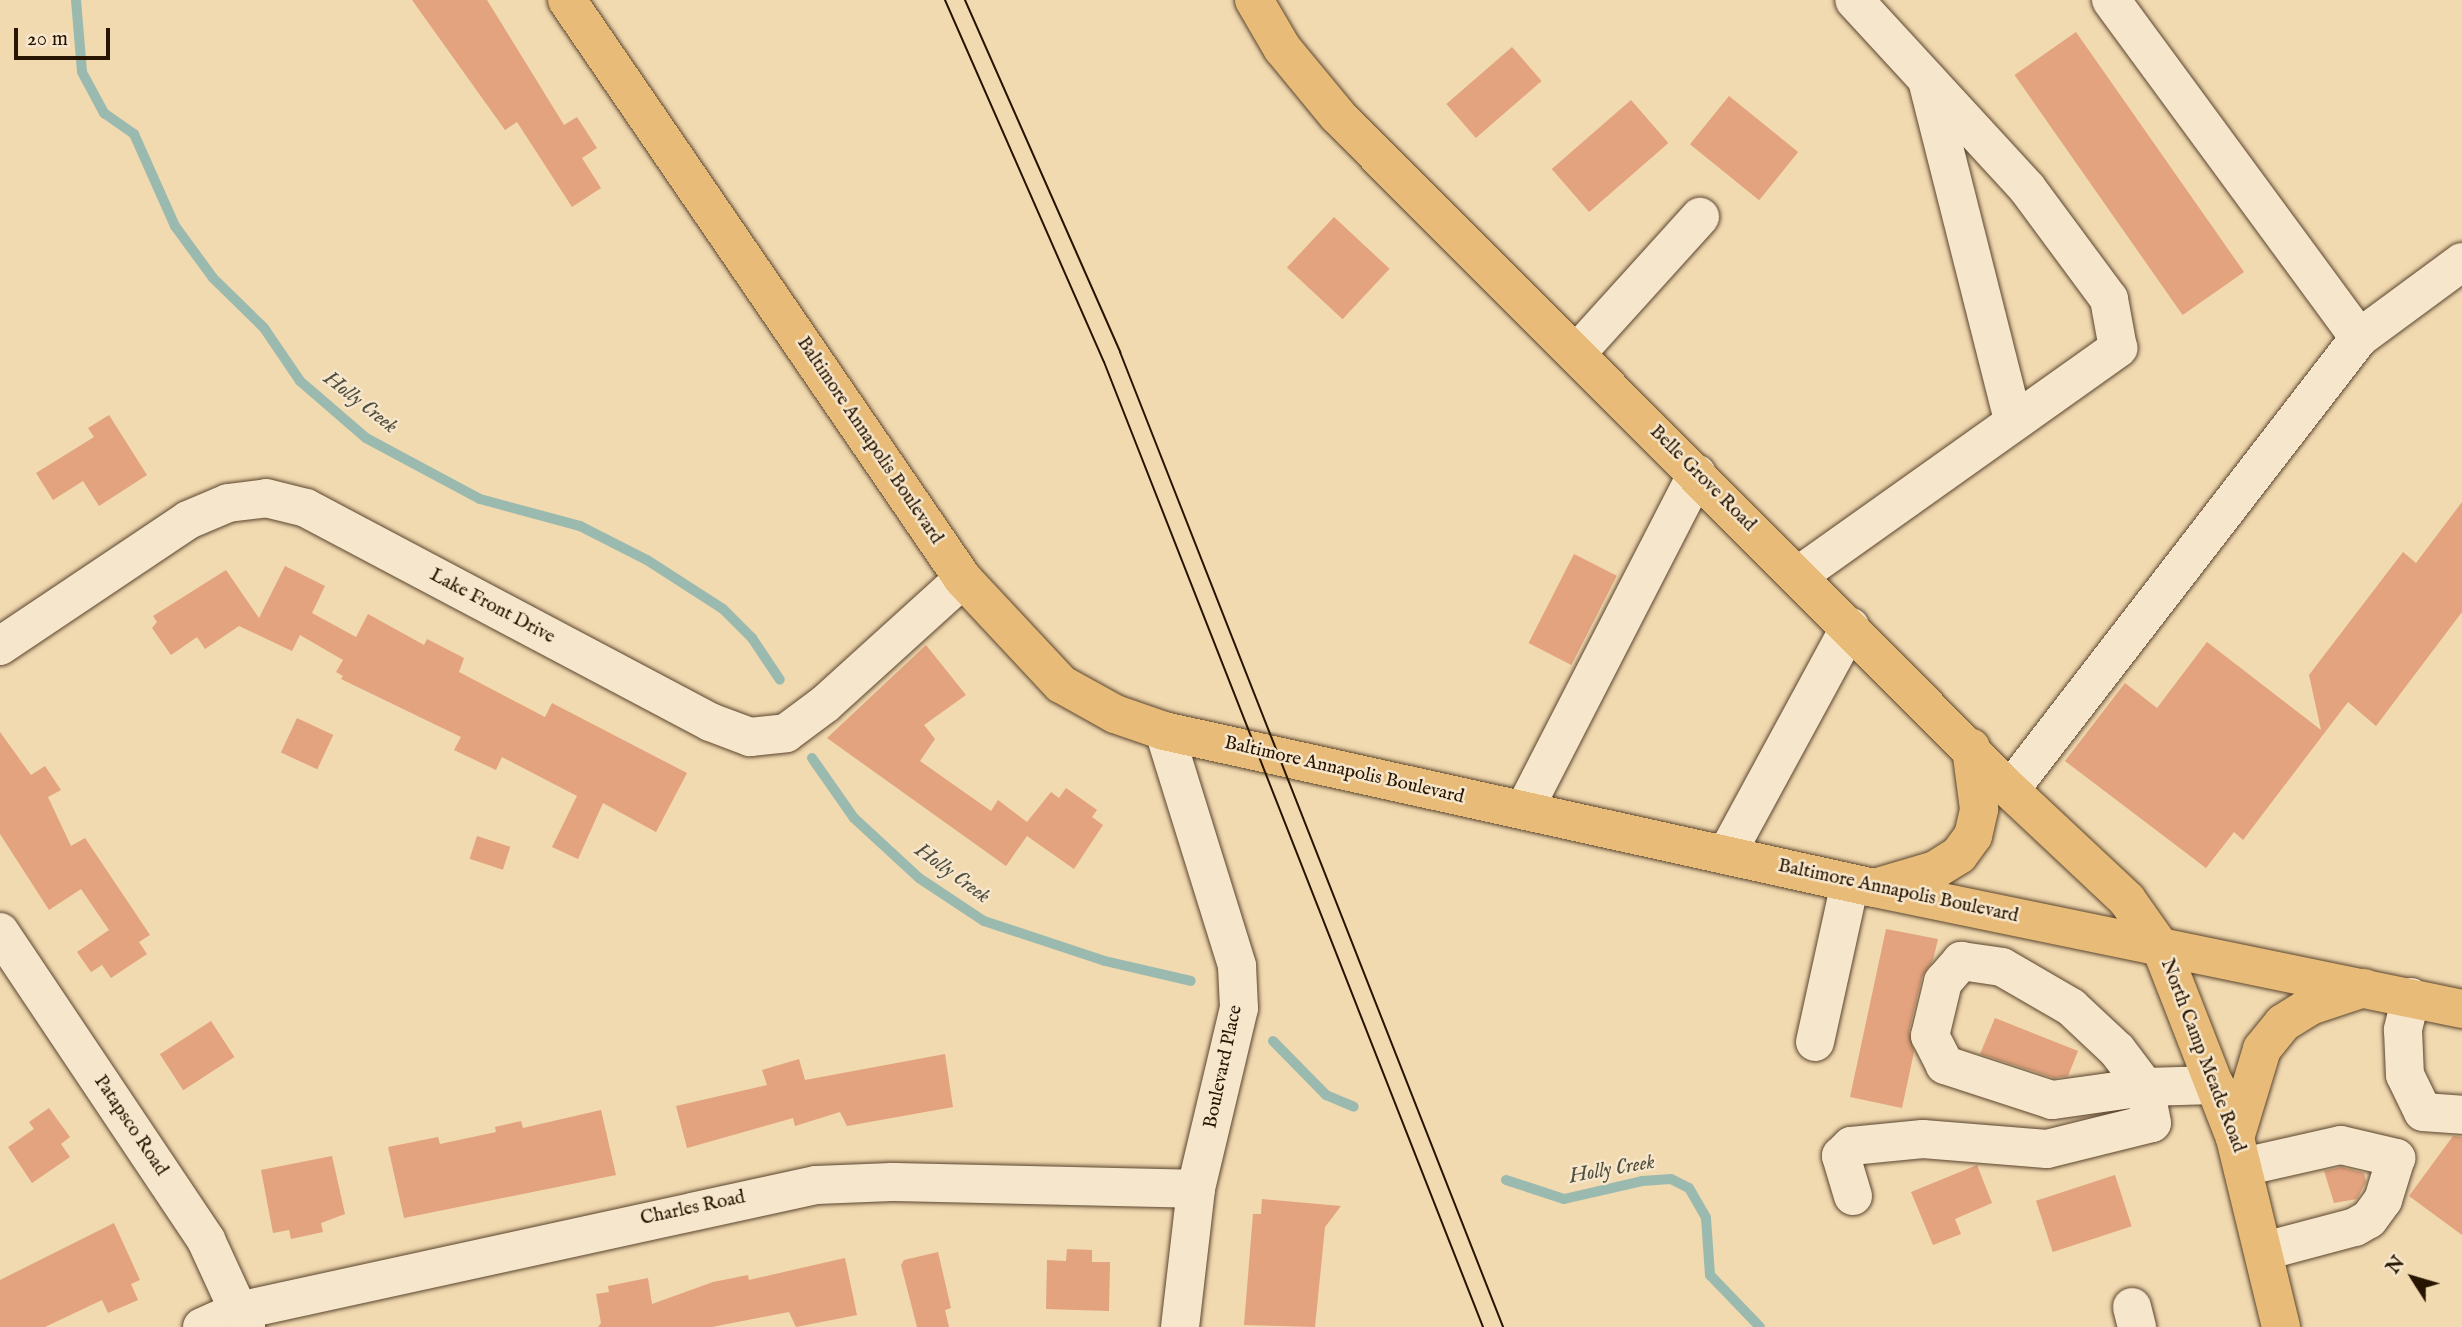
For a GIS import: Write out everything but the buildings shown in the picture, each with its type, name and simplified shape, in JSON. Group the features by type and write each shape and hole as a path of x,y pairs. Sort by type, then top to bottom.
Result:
{"main road":[{"name":"Baltimore Annapolis Boulevard","path":"567,0 963,579 1061,684 1115,714 1164,731 1862,886 2366,987 2462,1009"},
{"name":"Belle Grove Road","path":"1254,0 1282,48 1338,116 2010,789 2127,900 2161,948"},
{"path":"1862,886 1935,870 1959,855 1973,835 1979,809 1971,748"},
{"name":"North Camp Meade Road","path":"2161,948 2239,1153 2281,1327"},
{"path":"2239,1153 2262,1049 2283,1023 2310,1006 2366,987"}],"street":[{"path":"1799,575 2118,348 2109,299 2027,188 1926,75 1865,16 1854,0"},
{"path":"2111,0 2359,338"},
{"path":"1926,75 2013,421"},
{"path":"1576,354 1700,217"},
{"path":"2010,789 2359,338 2462,262"},
{"path":"1524,810 1697,474"},
{"name":"Lake Front Drive","path":"0,646 188,520 228,503 266,498 306,508 710,722 750,737 786,733 825,704 963,579"},
{"path":"1726,855 1850,627"},
{"name":"Boulevard Place","path":"1164,731 1237,967 1239,1008 1196,1189 1180,1327"},
{"path":"1815,1042 1862,886"},
{"path":"1971,908 1961,961 1943,982 1930,1036 1945,1065 2052,1100 2145,1087 2215,1086"},
{"name":"Patapsco Road","path":"0,932 206,1240 242,1319"},
{"path":"1853,1196 1841,1156 1851,1146 1923,1139 2047,1149 2152,1123 2145,1087 2117,1050 2071,1007 2003,967 1961,961"},
{"path":"2411,997 2401,1049 2405,1075 2423,1112"},
{"path":"2423,1112 2462,1115"},
{"path":"2264,1251 2355,1227 2369,1219 2383,1200 2396,1158 2423,1112"},
{"path":"2239,1153 2341,1145 2396,1158"},
{"name":"Charles Road","path":"202,1327 816,1185 892,1182 1196,1189"}],"waterway":[{"name":"Holly Creek","path":"76,0 82,72 104,113 134,134 175,226 213,278 264,328 300,381 366,438 480,499 580,526 647,560 723,609 752,638 780,680"},
{"name":"Holly Creek","path":"812,758 854,818 919,878 984,921 1105,961 1191,981"},
{"name":"Holly Creek","path":"1273,1041 1326,1095 1354,1107"},
{"name":"Holly Creek","path":"1506,1180 1564,1199 1642,1181 1671,1179 1689,1188 1706,1218 1710,1275 1760,1327"}],"tram line":[{"path":"945,0 1104,362 1483,1327"},
{"path":"965,0 1120,352 1503,1327"}]}
